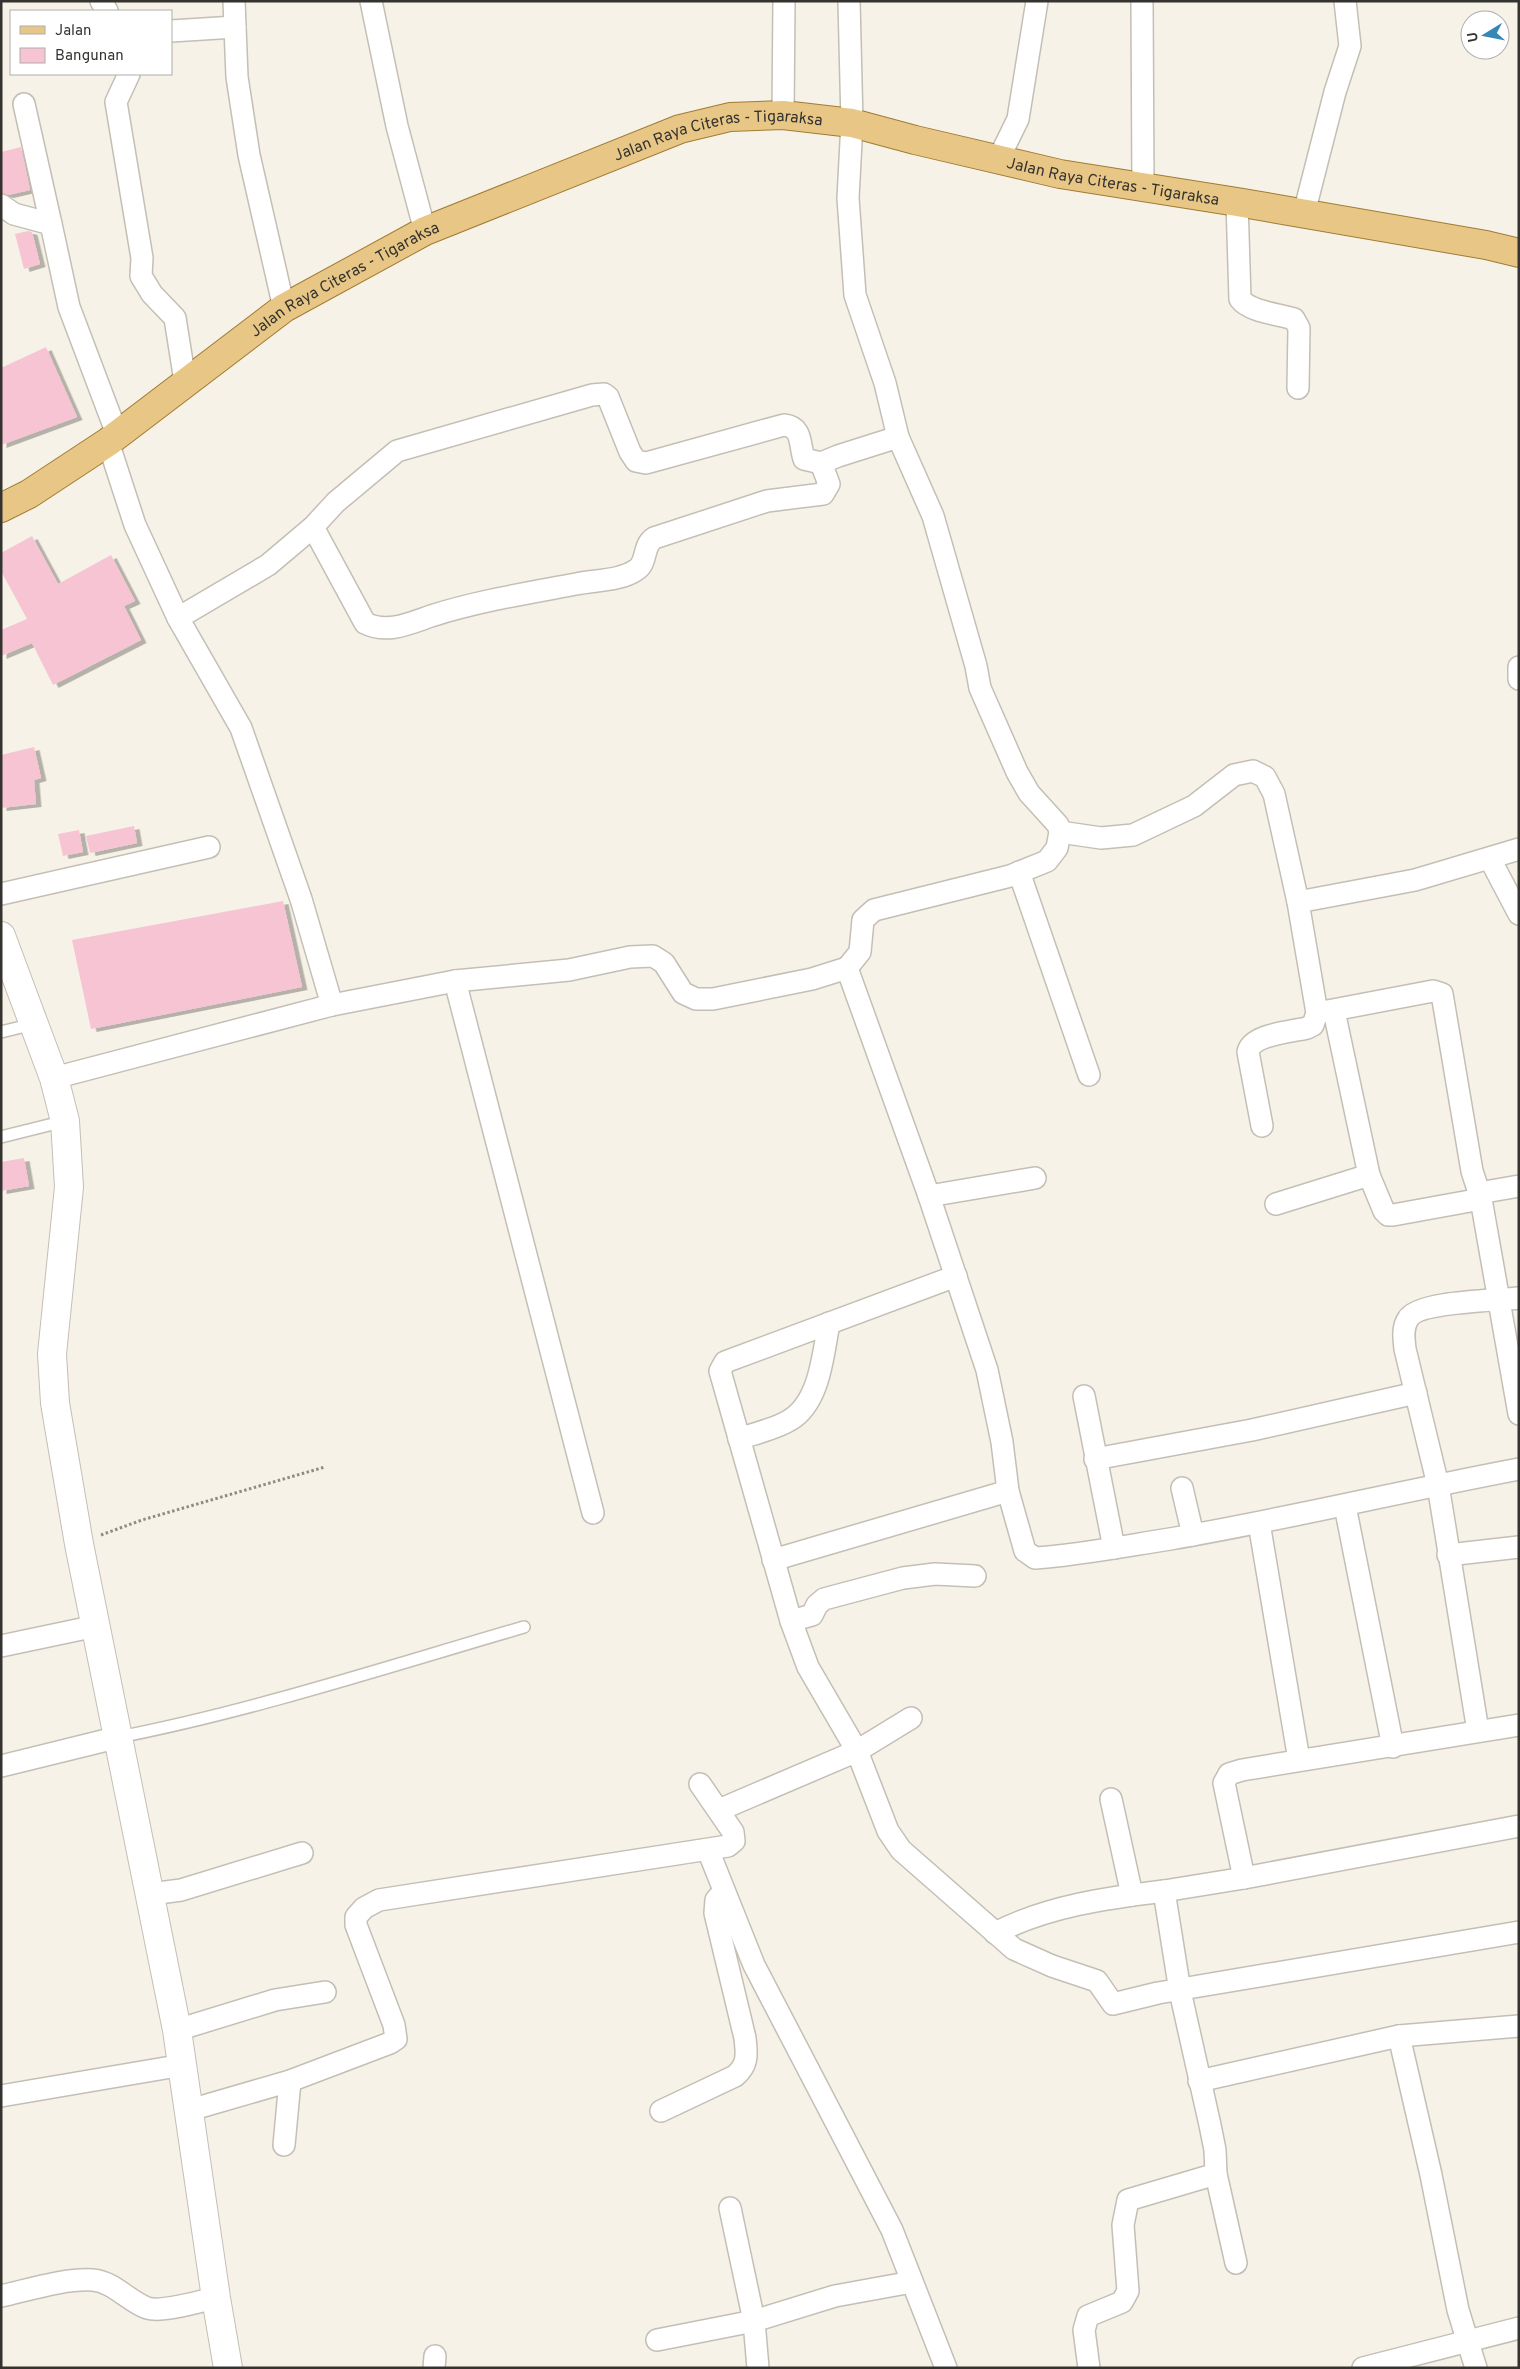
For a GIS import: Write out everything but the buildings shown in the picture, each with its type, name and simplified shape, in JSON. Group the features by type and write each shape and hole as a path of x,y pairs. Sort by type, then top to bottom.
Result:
{"main road":[{"name":"Jalan Raya Citeras - Tigaraksa","path":"1,508 29,494 112,438 284,308 425,231 680,129 730,117 783,115 852,123 915,140 999,158 1060,174 1304,213 1486,245 1519,253"}],"street":[{"path":"234,1 237,77 249,155 284,308"},
{"path":"370,1 397,126 425,231"},
{"path":"783,115 784,1"},
{"path":"54,1078 332,1005 455,981 569,970 630,957 653,956 664,963 683,993 696,999 712,999 812,979 847,968 860,952 863,920 874,910 1019,872 1047,861 1057,848 1060,832 1055,819 1029,793 1017,772 980,688 976,666 933,516 898,437 885,383 855,295 848,198 852,123 849,1"},
{"path":"999,158 1018,119 1037,1"},
{"path":"1142,1 1143,187"},
{"path":"1304,213 1335,92 1350,46 1345,1"},
{"path":"172,31 235,27"},
{"path":"129,75 116,102 142,258 142,276 152,294 175,318 185,381"},
{"path":"24,104 69,307 112,438 135,526 178,618 241,728 301,899 332,1005"},
{"path":"1237,202 1240,298 1244,304 1294,319 1297,322 1299,328 1298,388"},
{"path":"1,205 14,214 51,224"},
{"path":"178,618 268,566 313,527 336,502 397,450 456,436 529,411 598,393 604,394 612,401 630,452 636,461 646,463 784,425 792,426 797,430 804,459 821,463 898,437"},
{"path":"313,527 365,623 375,628 396,628 458,608 632,572 640,566 646,547 654,538 767,501 823,494 829,484 821,463"},
{"path":"1519,667 1519,679"},
{"path":"1060,832 1101,838 1133,835 1194,806 1234,775 1253,771 1265,777 1274,794 1298,902 1326,1012 1369,1175 1380,1206 1388,1215 1519,1186"},
{"path":"1,894 209,847"},
{"path":"1298,902 1415,880 1519,849"},
{"path":"1490,859 1519,914"},
{"path":"1019,872 1089,1075"},
{"path":"1,936 54,1078 65,1121 69,1187 52,1354 55,1403 80,1544 177,2030 228,2368"},
{"path":"847,968 929,1196 987,1370 1002,1442 1008,1491 1025,1551 1035,1558 1193,1535 1345,1506 1438,1484 1519,1469"},
{"path":"455,981 593,1513"},
{"path":"1262,1126 1248,1052 1250,1045 1259,1038 1307,1028 1313,1025 1326,1012 1433,991 1442,994 1472,1171 1508,1300 1519,1414"},
{"path":"1276,1204 1369,1175"},
{"path":"929,1196 1035,1178"},
{"path":"956,1276 724,1362 720,1371 791,1621 808,1668 857,1751 888,1831 901,1850 1014,1949 1030,1957 1096,1981 1113,2004 1519,1932"},
{"path":"1478,1731 1438,1484 1405,1349 1404,1333 1408,1319 1416,1310 1445,1304 1508,1300"},
{"path":"739,1439 789,1422 802,1412 819,1374 829,1323"},
{"path":"1095,1459 1252,1430 1416,1393"},
{"path":"1084,1396 1114,1548"},
{"path":"1182,1488 1193,1535"},
{"path":"773,1560 1008,1491"},
{"path":"1345,1506 1393,1746"},
{"path":"1259,1523 1299,1760"},
{"path":"1448,1555 1519,1547"},
{"path":"791,1621 812,1615 820,1601 828,1597 877,1584 935,1574 975,1576"},
{"path":"1,1646 96,1626"},
{"path":"719,1810 857,1751 911,1718"},
{"path":"1244,1878 1228,1811 1225,1778 1235,1771 1519,1725"},
{"path":"1,1766 119,1737"},
{"path":"190,2110 290,2081 390,2044 396,2039 392,2018 356,1924 358,1913 378,1900 728,1846 734,1841 733,1832 700,1784"},
{"path":"1111,1799 1132,1895"},
{"path":"995,1933 1017,1922 1056,1909 1244,1878 1519,1826"},
{"path":"708,1850 754,1965 892,2230 946,2368"},
{"path":"151,1894 181,1890 302,1853"},
{"path":"661,2111 735,2076 744,2069 748,2056 715,1912 716,1900 724,1891"},
{"path":"1164,1891 1180,1991 1215,2150 1216,2174 1236,2263"},
{"path":"177,2030 275,2000 325,1992"},
{"path":"1199,2081 1399,2036 1519,2026"},
{"path":"1399,2036 1431,2175 1458,2310 1476,2368"},
{"path":"1,2096 183,2065"},
{"path":"284,2145 290,2081"},
{"path":"1089,2368 1084,2330 1088,2316 1122,2302 1128,2291 1123,2225 1128,2200 1216,2174"},
{"path":"730,2208 754,2322 758,2368"},
{"path":"1,2296 64,2283 93,2280 110,2285 148,2308 158,2309 216,2298"},
{"path":"657,2340 754,2322 836,2296 912,2282"},
{"path":"1363,2368 1519,2328"}],"lane":[{"path":"1,1032 34,1024"},
{"path":"1,1137 65,1121"},
{"path":"119,1737 185,1724 249,1707 524,1627"}],"path":[{"path":"80,1544 142,1520 325,1467"}]}
